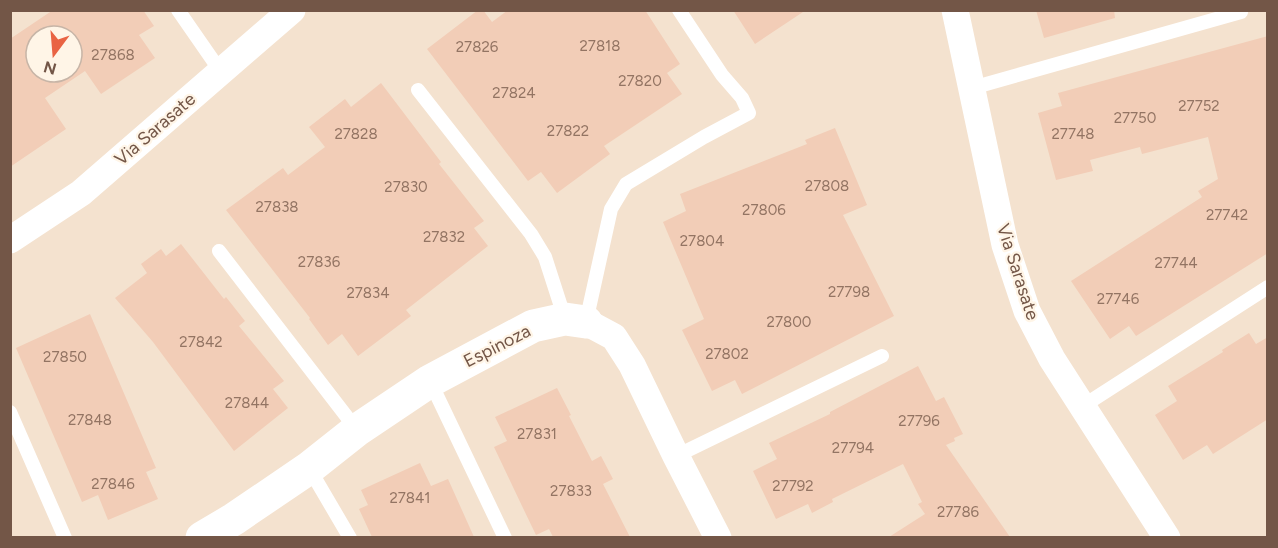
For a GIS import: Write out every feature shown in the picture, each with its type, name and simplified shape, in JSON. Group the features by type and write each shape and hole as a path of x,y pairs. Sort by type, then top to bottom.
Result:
{"street":[{"name":"Via Sarasate","path":"10,240 81,193 292,10"},
{"name":"Via Sarasate","path":"955,10 1005,245 1027,311 1052,359 1167,537"},
{"name":"Espinoza","path":"202,537 234,519 309,468 357,430 430,381 533,326 576,321"},
{"path":"576,321 614,337 620,346 632,365 718,537"}],"lane":[{"path":"178,10 221,72"},
{"path":"576,321 611,209 626,184 749,113 742,98 722,75 679,10"},
{"path":"972,88 1241,12"},
{"path":"418,90 531,234 576,321"},
{"path":"219,251 357,430"},
{"path":"1083,406 1268,286"},
{"path":"676,456 882,356"},
{"path":"430,381 506,537"},
{"path":"10,412 65,537"},
{"path":"309,468 350,537"}],"shaded area":[{"path":"11,11 1267,11 1267,537 11,537"}],"building":[{"path":"53,10 143,10 154,26 139,35 155,58 101,94 85,71 84,24 32,24"},
{"path":"478,10 483,10 492,22 508,10 645,10 680,64 667,73 682,94 604,146 610,154 557,193 541,172 528,181 427,49"},
{"path":"733,10 806,10 755,44"},
{"path":"1036,10 1114,10 1115,18 1044,38"},
{"path":"24,30 24,84 66,84 45,98 66,129 10,167 10,39"},
{"path":"1268,36 1268,253 1136,336 1129,326 1110,339 1071,281 1202,197 1198,191 1218,179 1208,137 1142,154 1140,147 1090,160 1093,171 1056,180 1038,113 1062,106 1058,93"},
{"path":"381,83 441,162 439,164 484,221 474,228 488,246 406,310 411,316 358,356 342,334 328,345 310,318 226,210 283,168 288,175 325,147 309,127 345,99 351,107"},
{"path":"835,128 867,205 843,215 894,316 742,394 735,380 712,391 682,330 704,319 663,222 686,211 680,194 807,144 805,140"},
{"path":"181,244 224,299 226,297 245,321 239,326 284,381 273,389 288,408 234,451 153,342 115,298 147,273 141,264 161,249 166,256"},
{"path":"90,314 156,468 146,472 158,499 108,520 98,495 82,502 16,348"},
{"path":"1249,333 1256,344 1268,337 1268,419 1213,454 1207,445 1183,460 1155,415 1177,401 1168,386"},
{"path":"918,366 936,401 944,397 963,434 946,445 1010,537 889,537 925,514 918,504 922,502 903,464 832,499 833,502 812,513 808,504 776,519 753,471 777,459 769,443 830,414"},
{"path":"557,388 592,461 601,456 613,479 603,484 630,537 553,537 549,529 536,535 494,447 507,441 495,417"},
{"path":"420,463 431,486 448,479 474,537 372,537 359,509 368,505 361,490"}]}
